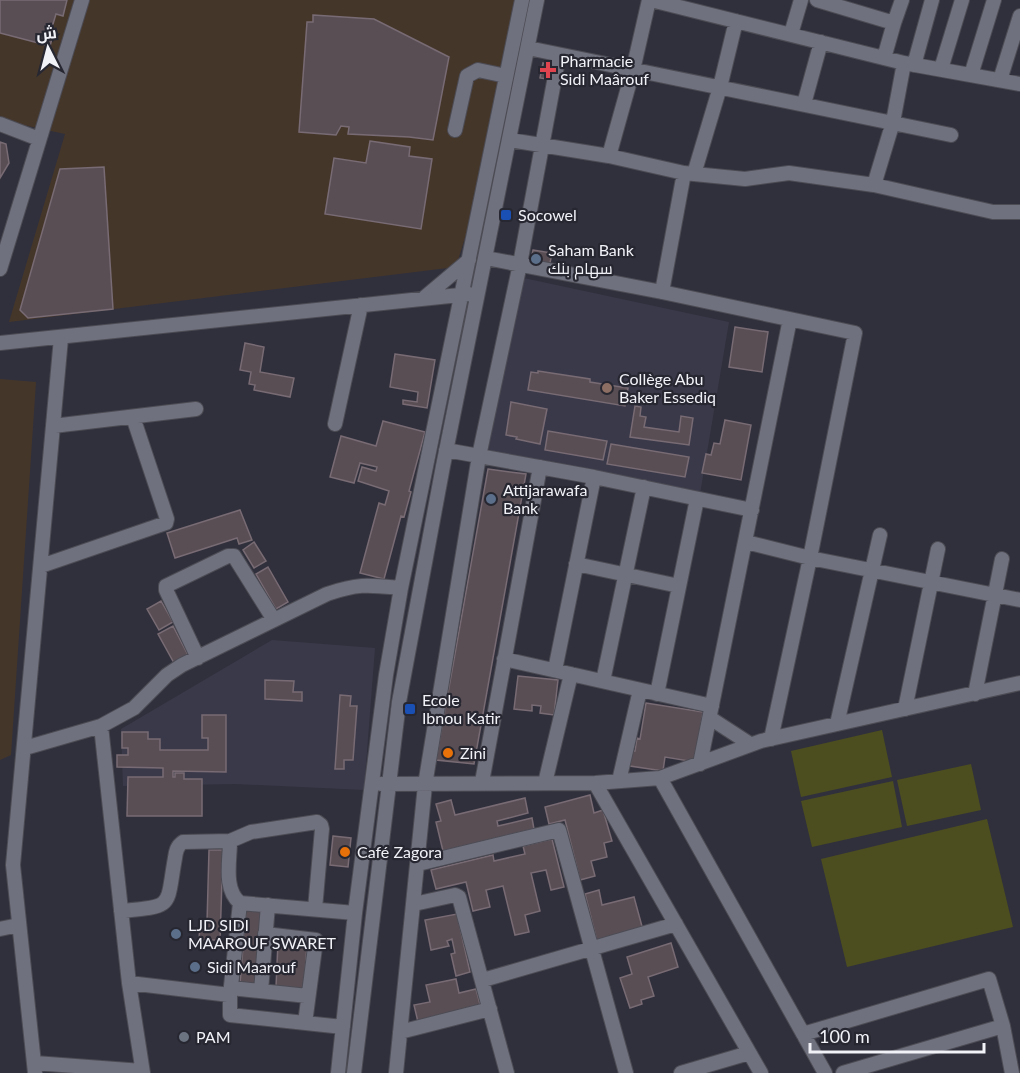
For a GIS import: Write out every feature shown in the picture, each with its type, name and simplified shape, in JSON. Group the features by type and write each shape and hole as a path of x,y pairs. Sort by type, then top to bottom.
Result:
{"street":[{"path":"0,269 82,0"},
{"path":"338,1073 355,912 386,675 401,588 522,0"},
{"path":"354,1073 399,702 446,450 537,0"},
{"path":"609,156 650,0 698,5 736,21 884,58 1020,84"},
{"path":"791,34 801,0"},
{"path":"817,0 894,23"},
{"path":"884,58 902,0"},
{"path":"874,185 909,64 932,0"},
{"path":"941,69 962,0"},
{"path":"971,75 994,0"},
{"path":"1000,80 1020,16"},
{"path":"662,292 689,173 720,87 736,21"},
{"path":"804,104 821,42"},
{"path":"528,48 951,135"},
{"path":"396,1073 424,785 479,456 520,264 558,55"},
{"path":"455,130 467,76 478,70 506,76"},
{"path":"0,124 39,139"},
{"path":"510,140 609,156 689,173 745,179 789,173 874,185 993,212 1020,212"},
{"path":"486,258 853,331 855,335 771,739"},
{"path":"424,298 469,260"},
{"path":"0,344 479,293"},
{"path":"335,424 361,305"},
{"path":"700,764 790,319"},
{"path":"61,338 13,865 19,925 35,1068 142,1072 129,983 101,726"},
{"path":"53,426 196,409"},
{"path":"41,566 166,523 133,417"},
{"path":"446,450 594,477 752,510"},
{"path":"482,782 540,467"},
{"path":"555,670 594,477"},
{"path":"603,681 644,487"},
{"path":"657,694 697,499"},
{"path":"837,724 880,535"},
{"path":"746,542 810,558 1020,600"},
{"path":"905,710 938,549"},
{"path":"198,658 166,586 228,556 234,556 274,620"},
{"path":"975,694 1002,559"},
{"path":"576,564 679,586"},
{"path":"25,748 101,726 134,708 167,675 327,594 349,586 366,584 401,588"},
{"path":"504,659 657,694 711,712 750,744"},
{"path":"545,783 571,674"},
{"path":"373,784 595,783 660,778 750,744 1020,683"},
{"path":"619,781 640,690"},
{"path":"660,778 825,1073"},
{"path":"595,783 761,1073"},
{"path":"121,911 163,905 169,898 177,849 183,842 230,841 251,832 313,822 319,823 322,829 315,909"},
{"path":"418,864 558,830 624,1073"},
{"path":"230,841 229,885 233,897 240,903 355,912"},
{"path":"414,904 458,895 507,1073"},
{"path":"240,903 230,992 230,1013 342,1028"},
{"path":"261,991 268,905"},
{"path":"483,980 676,924"},
{"path":"0,929 19,925"},
{"path":"265,934 316,940 305,1023"},
{"path":"803,1034 989,979 1003,1026 1012,1073"},
{"path":"129,983 308,996"},
{"path":"400,1032 490,1009"},
{"path":"843,1073 1003,1026"},
{"path":"681,1073 749,1053"}],"shaded area":[{"path":"0,0 538,0 456,267 9,322 65,134 0,120"},
{"name":"Collège Abu Baker Essediq","path":"519,277 729,322 700,494 484,453"},
{"path":"0,379 36,382 11,755 0,760"},
{"path":"272,640 375,648 364,790 236,784 123,786 121,729"}],"green space":[{"path":"882,730 892,777 801,797 791,751"},
{"path":"971,764 981,810 907,826 897,780"},
{"path":"893,781 902,827 812,847 801,801"},
{"path":"987,819 1013,927 847,967 821,859"}],"building":[{"path":"0,0 67,0 63,16 56,14 50,34 53,35 50,46 0,33"},
{"path":"313,15 374,19 449,57 433,140 348,134 349,127 341,126 336,135 299,132 307,22 313,22"},
{"path":"543,63 556,66 553,80 540,78"},
{"path":"370,141 410,147 409,156 432,159 421,229 325,214 334,158 366,163"},
{"path":"0,142 6,144 9,163 0,178"},
{"path":"104,167 113,309 28,318 20,310 60,169"},
{"path":"533,250 552,253 549,268 530,264"},
{"path":"735,327 768,332 762,372 729,367"},
{"path":"245,343 264,347 260,372 294,378 290,397 254,390 255,385 249,384 251,372 240,370"},
{"path":"395,354 435,360 427,408 403,404 403,400 417,402 418,392 390,387"},
{"path":"538,371 628,388 625,406 528,390 531,372 538,373"},
{"path":"511,402 547,409 540,444 506,435"},
{"path":"635,406 641,407 640,416 646,417 644,427 679,432 681,416 693,418 689,445 630,437"},
{"path":"725,420 751,425 741,480 702,473 706,454 711,455 714,443 720,444"},
{"path":"383,421 425,432 409,491 411,492 404,517 401,516 384,579 360,573 379,503 385,505 389,491 358,481 362,467 376,471 377,467 360,463 354,483 330,477 341,436 376,446"},
{"path":"548,431 607,441 603,460 545,450"},
{"path":"611,444 689,457 685,477 607,464"},
{"path":"488,469 526,474 474,764 436,760"},
{"path":"240,510 252,540 239,544 237,538 175,558 167,533"},
{"path":"254,542 266,561 254,568 243,550"},
{"path":"268,567 288,602 276,609 256,574"},
{"path":"161,601 173,622 159,630 147,609"},
{"path":"173,626 188,655 174,663 158,634"},
{"path":"518,676 558,680 554,715 540,713 541,706 532,705 532,711 514,709"},
{"path":"265,680 294,681 293,692 302,692 302,701 265,699"},
{"path":"340,695 351,696 350,706 357,706 353,760 344,760 344,769 335,769"},
{"path":"646,703 703,712 695,762 665,757 663,771 630,766 632,751 635,751 637,738 640,739"},
{"path":"202,715 226,715 226,772 173,771 173,777 175,773 184,773 184,779 202,779 202,816 127,816 128,777 163,777 163,768 117,767 117,755 128,755 128,748 122,748 122,732 148,732 148,739 160,739 160,750 208,750 208,738 202,738"},
{"path":"590,795 594,813 603,810 612,841 604,843 607,857 591,861 595,876 580,880 565,820 549,824 545,807"},
{"path":"525,798 528,813 497,821 498,826 532,818 534,829 443,851 436,822 441,821 436,804 451,800 455,815"},
{"path":"333,836 351,838 348,867 330,865"},
{"path":"552,839 564,887 551,890 546,870 531,873 540,911 525,915 529,932 515,935 503,886 486,890 490,907 473,911 466,882 436,889 431,870 493,855 494,861 525,854 523,846"},
{"path":"209,850 223,850 220,940 199,940 200,922 207,923"},
{"path":"599,890 602,905 634,897 643,930 597,941 585,894"},
{"path":"246,910 261,911 256,985 240,984"},
{"path":"457,914 470,972 456,976 451,954 455,953 452,939 447,941 449,946 431,950 425,920"},
{"path":"278,942 307,944 304,989 276,987"},
{"path":"671,943 678,967 648,977 654,996 641,1000 642,1004 630,1008 620,978 632,974 627,957"},
{"path":"456,979 459,993 476,989 481,1008 418,1022 414,1005 430,1002 426,985"}],"place":[{"name":"Pharmacie Sidi Maârouf","path":"548,70"},
{"name":"Socowel","path":"506,215"},
{"name":"Saham Bank سهام بنك","path":"536,259"},
{"name":"Collège Abu Baker Essediq","path":"607,388"},
{"name":"Attijarawafa Bank","path":"491,499"},
{"name":"Ecole Ibnou Katir","path":"410,709"},
{"name":"Zini","path":"448,753"},
{"name":"Café Zagora","path":"345,852"},
{"name":"LJD SIDI MAAROUF SWARET","path":"176,934"},
{"name":"Sidi Maarouf","path":"195,967"},
{"name":"PAM","path":"184,1037"}]}
